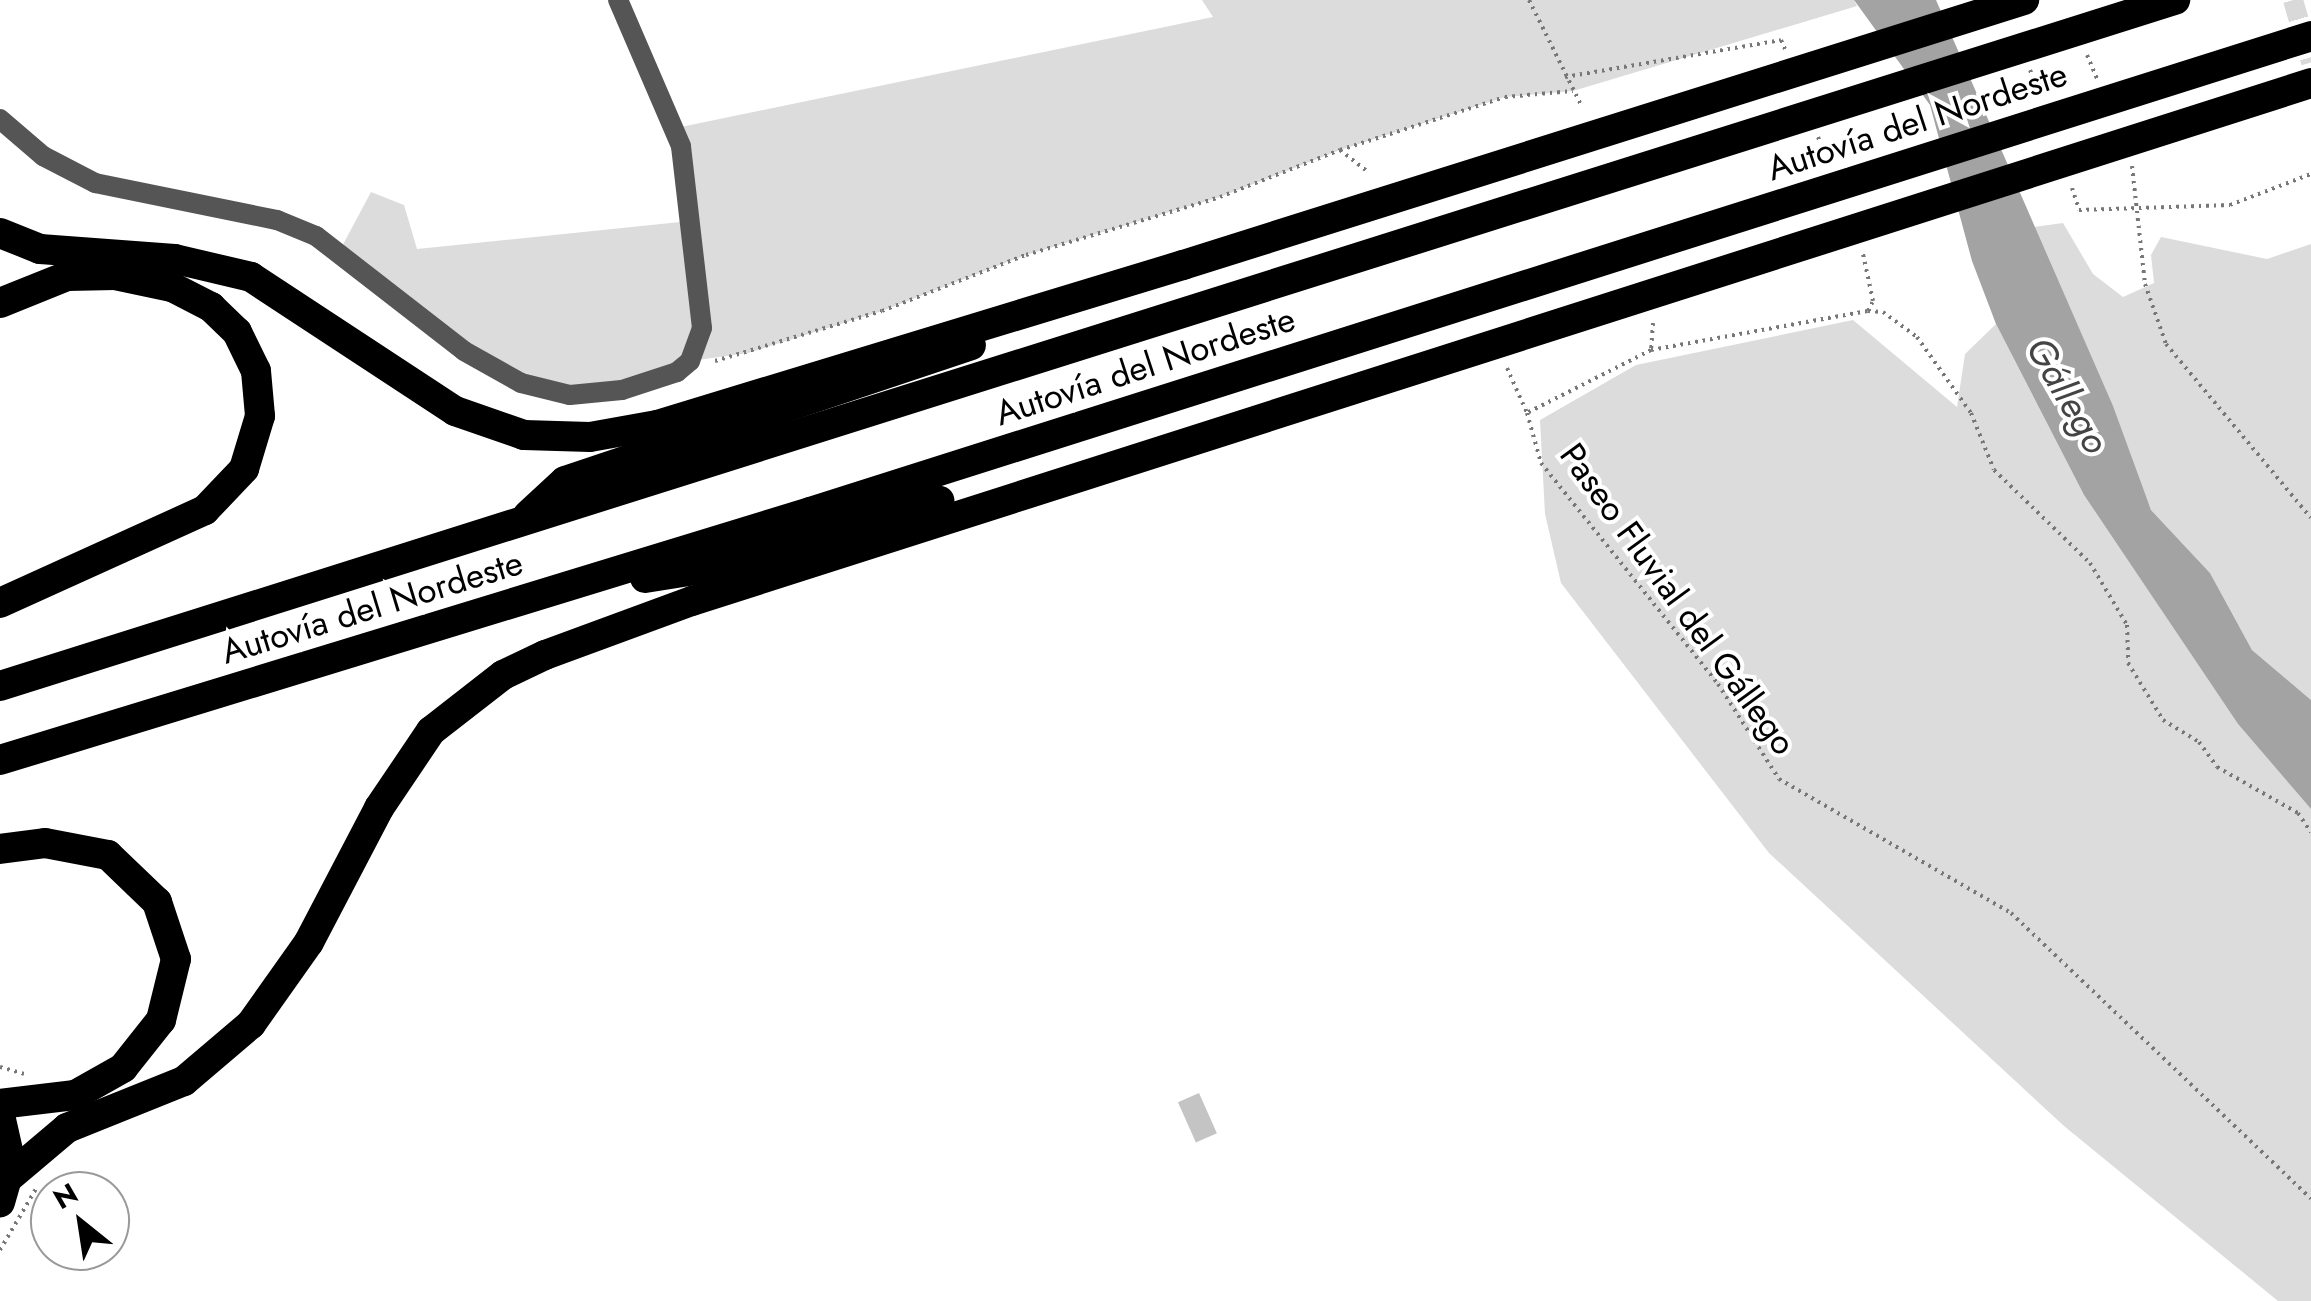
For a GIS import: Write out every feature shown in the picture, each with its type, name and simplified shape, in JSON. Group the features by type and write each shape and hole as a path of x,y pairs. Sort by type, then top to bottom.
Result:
{"highway":[{"path":"0,234 40,249 175,259 251,276 455,411 504,430 555,438 657,425 1183,265 2024,0"},
{"name":"Autovía del Nordeste","path":"0,686 2175,0"},
{"name":"Autovía del Nordeste","path":"0,760 1247,374 2311,36"},
{"path":"5,1189 68,1128 184,1081 251,1024 309,942 404,766 431,731 502,675 618,626 2311,83"},
{"path":"522,520 566,480 929,362 1183,265"},
{"path":"0,303 67,276 116,275 172,287 211,307 237,332 256,371 260,416 244,469 205,510 0,602"},
{"path":"538,596 708,568 1077,462 1189,441"},
{"path":"0,849 46,843 108,855 158,902 176,959 161,1020 123,1068 75,1095 0,1104"},
{"path":"0,1115 11,1150 5,1189"}],"street":[{"path":"0,118 43,156 96,182 264,217 316,236 452,343 522,383 570,396 605,392 657,380 690,361 702,328 685,165 618,0"}],"path":[{"path":"1529,0 1582,107"},
{"path":"1564,77 1781,40 1788,58"},
{"path":"2086,52 2100,87"},
{"path":"690,361 748,353 882,312 1026,255 1220,198 1340,150 1505,97 1572,91"},
{"path":"1816,130 1829,165"},
{"path":"1340,150 1366,170"},
{"path":"2128,157 2145,284 2166,344 2311,518"},
{"path":"1856,237 1873,301 1868,311"},
{"path":"1653,323 1651,350 1868,311 1883,312 1917,336 1971,413 1994,470 2090,562 2127,625 2128,663 2163,720 2199,742 2217,767 2298,813 2311,832"},
{"name":"Paseo Fluvial del Gállego","path":"1651,350 1527,412 1541,463 1707,669 1779,779 2011,913 2311,1199"}],"shaded area":[{"path":"1202,0 1854,0 1857,6 1573,91 1505,97 1340,150 1220,197 1026,255 882,311 748,353 690,361 622,390 521,383 339,252 371,192 404,205 417,249 690,221 676,128 1213,17"},
{"path":"2063,223 2093,274 2123,297 2154,283 2151,255 2161,237 2267,259 2311,244 2311,700 2252,650 2210,573 2151,510 2034,227"},
{"path":"1853,320 1957,407 1965,354 1996,324 2084,495 2238,724 2311,809 2311,1301 2278,1301 2064,1126 1769,853 1561,583 1545,514 1540,420 1636,365"}],"water":[{"name":"Gállego","path":"1854,0 1936,0 2113,406 2151,510 2210,573 2252,650 2311,700 2311,809 2238,724 2084,495 1996,324 1972,261 1930,105"}],"building":[{"path":"1199,1093 1217,1133 1196,1143 1178,1102"}],"tunnel":[{"path":"2293,0 2311,62"}]}
